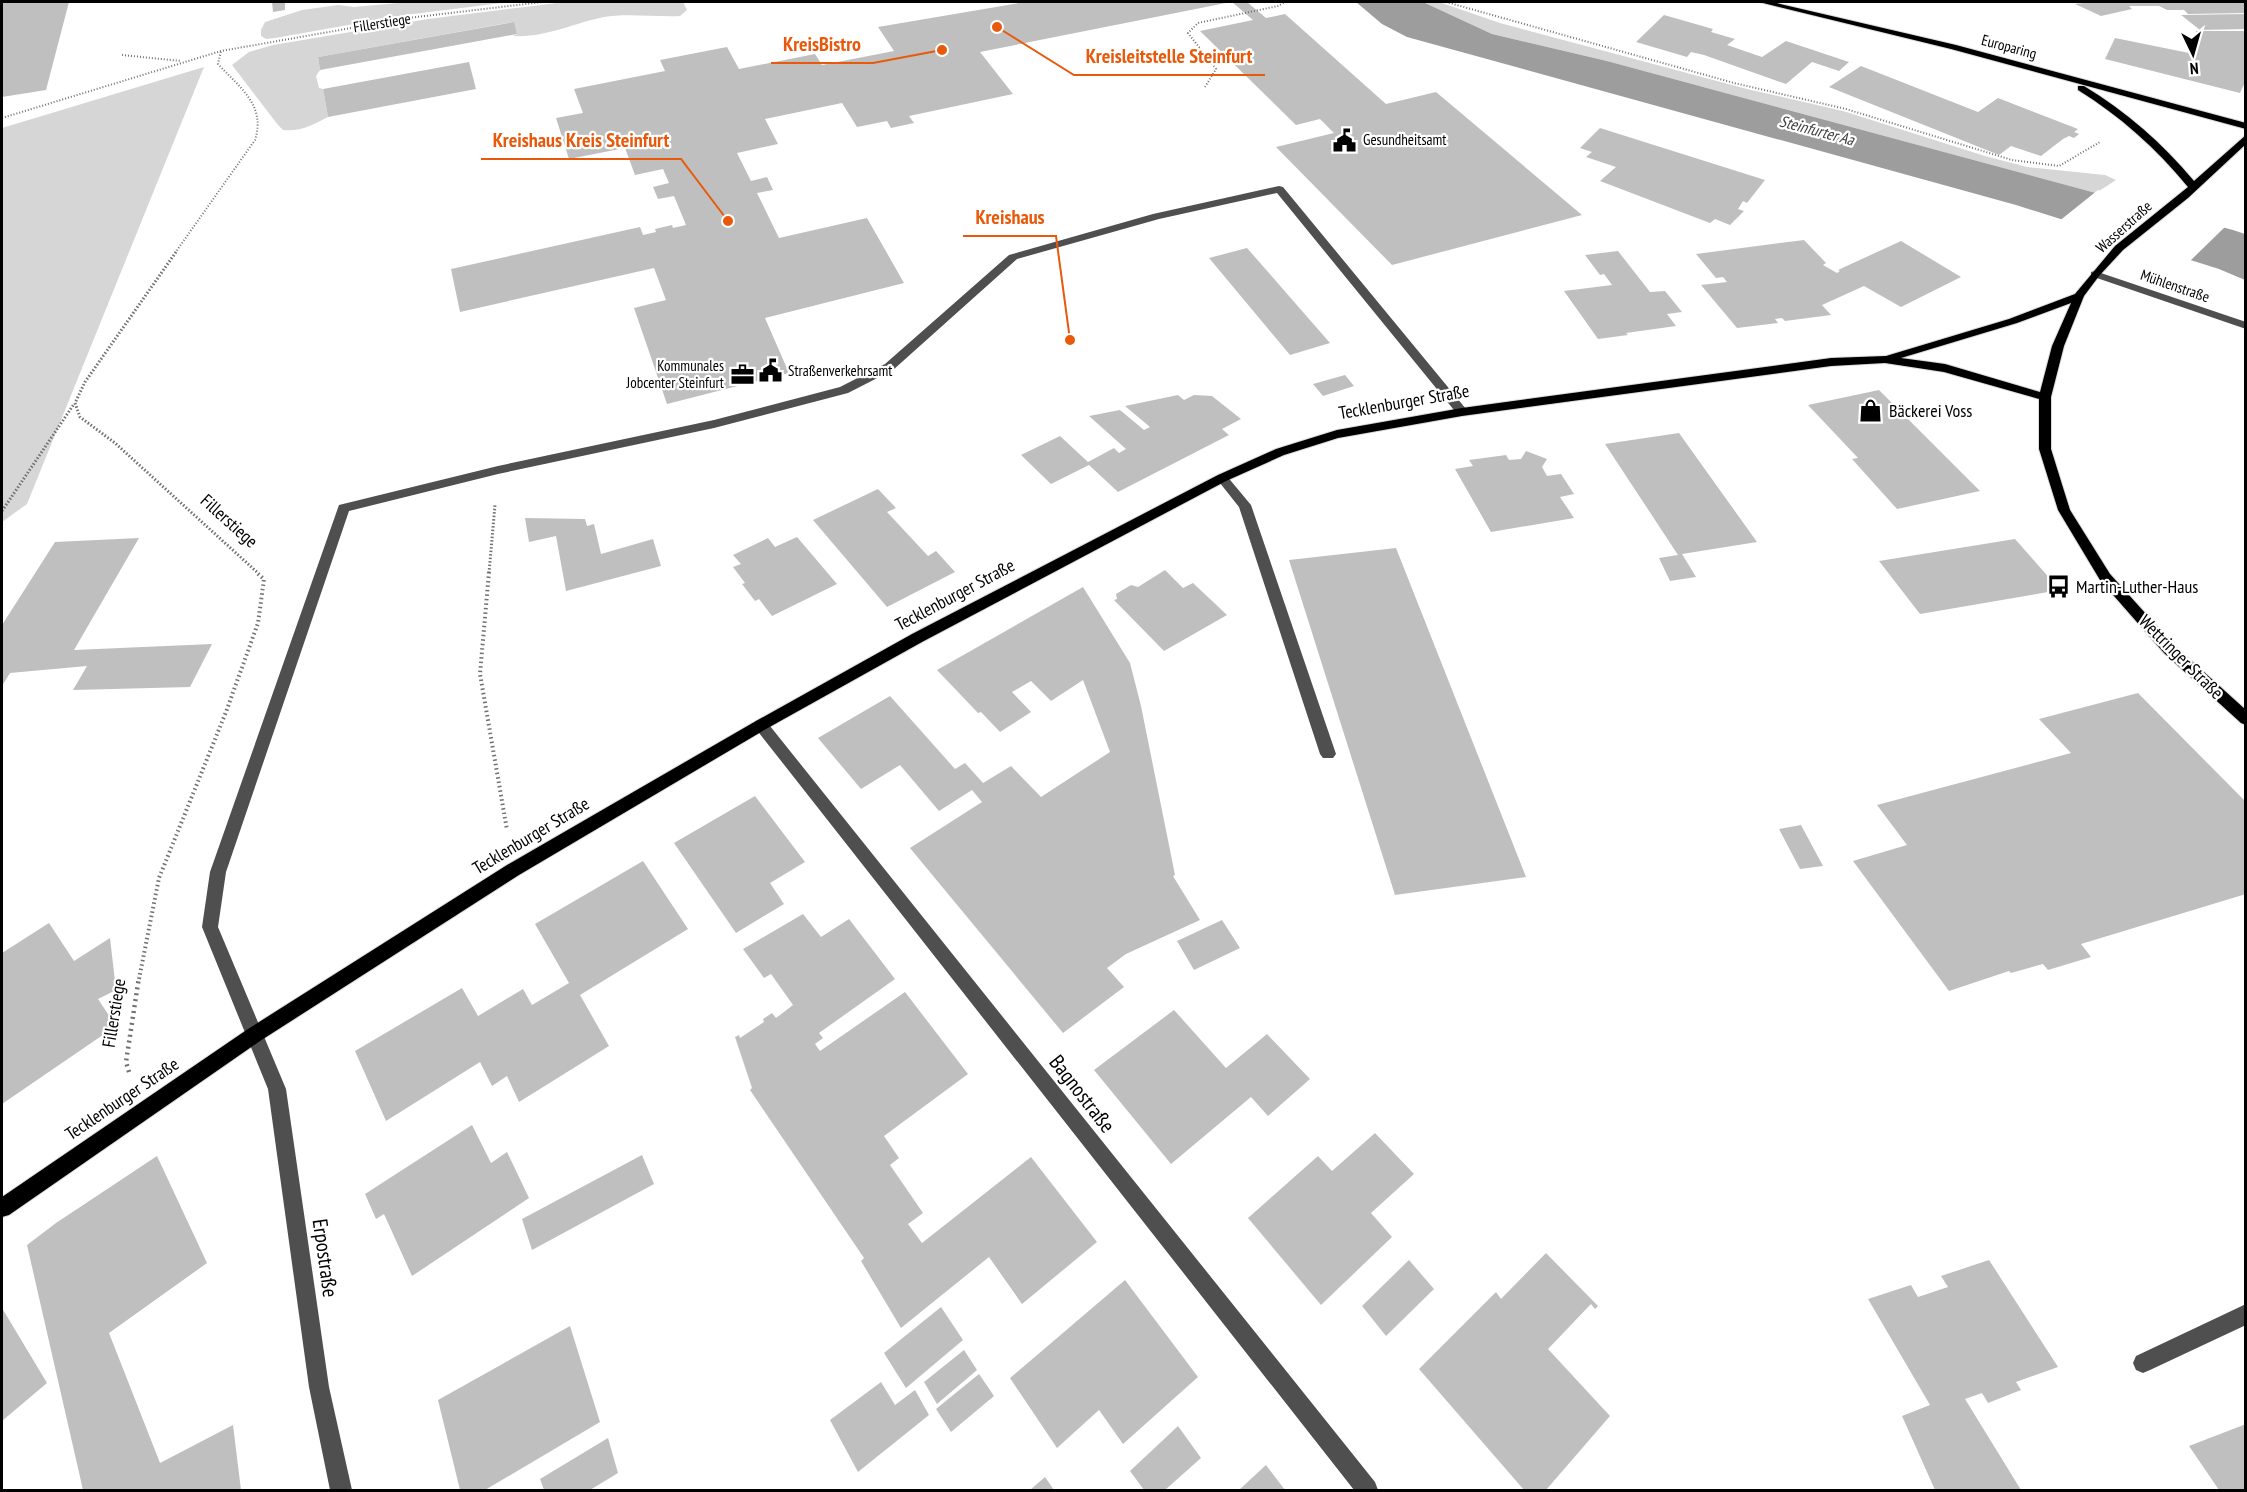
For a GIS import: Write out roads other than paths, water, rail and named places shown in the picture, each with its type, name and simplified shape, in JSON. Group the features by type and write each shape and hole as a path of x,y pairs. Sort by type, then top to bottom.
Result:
{"main road":[{"name":"Europaring","path":"1763,2 1953,47 2246,126"},
{"path":"2063,77 2105,102 2141,129 2193,186"},
{"name":"Wasserstraße","path":"2045,397 2058,346 2079,296 2096,274 2119,248 2184,196 2246,138"},
{"path":"1885,359 2013,321 2079,296"},
{"name":"Tecklenburger Straße","path":"2,1208 254,1035 513,870 761,725 916,638 1222,478 1280,452 1337,434 1462,412 1831,362 1885,359 1945,368 2045,397"},
{"name":"Wettringer Straße","path":"2045,397 2045,449 2064,510 2105,577 2169,649 2246,719"}],"street":[{"path":"254,1035 210,927 218,872 344,508 498,470 714,424 844,390 889,367 1013,257 1157,216 1279,189 1462,412"},
{"name":"Mühlenstraße","path":"2096,274 2246,326"},
{"path":"1222,478 1245,505 1328,754"},
{"name":"Bagnostraße","path":"761,725 1367,1491"},
{"name":"Erpostraße","path":"254,1035 277,1089 318,1387 341,1491"},
{"path":"2143,1363 2246,1314"}],"water":[{"name":"Steinfurter Aa","path":"1356,2 1423,2 1492,34 1607,61 2233,230 2245,234 2245,280 2219,269 2016,205 1407,37 1382,24"}],"place":[{"name":"Kreisleitstelle Steinfurt","path":"997,27"},
{"name":"KreisBistro","path":"942,50"},
{"name":"Gesundheitsamt","path":"1345,140"},
{"name":"Kreishaus Kreis Steinfurt","path":"728,221"},
{"name":"Kreishaus","path":"1070,340"},
{"name":"Straßenverkehrsamt","path":"770,371"},
{"name":"Kommunales Jobcenter Steinfurt","path":"742,375"},
{"name":"Bäckerei Voss","path":"1871,411"},
{"name":"Martin-Luther-Haus","path":"2058,587"}]}
